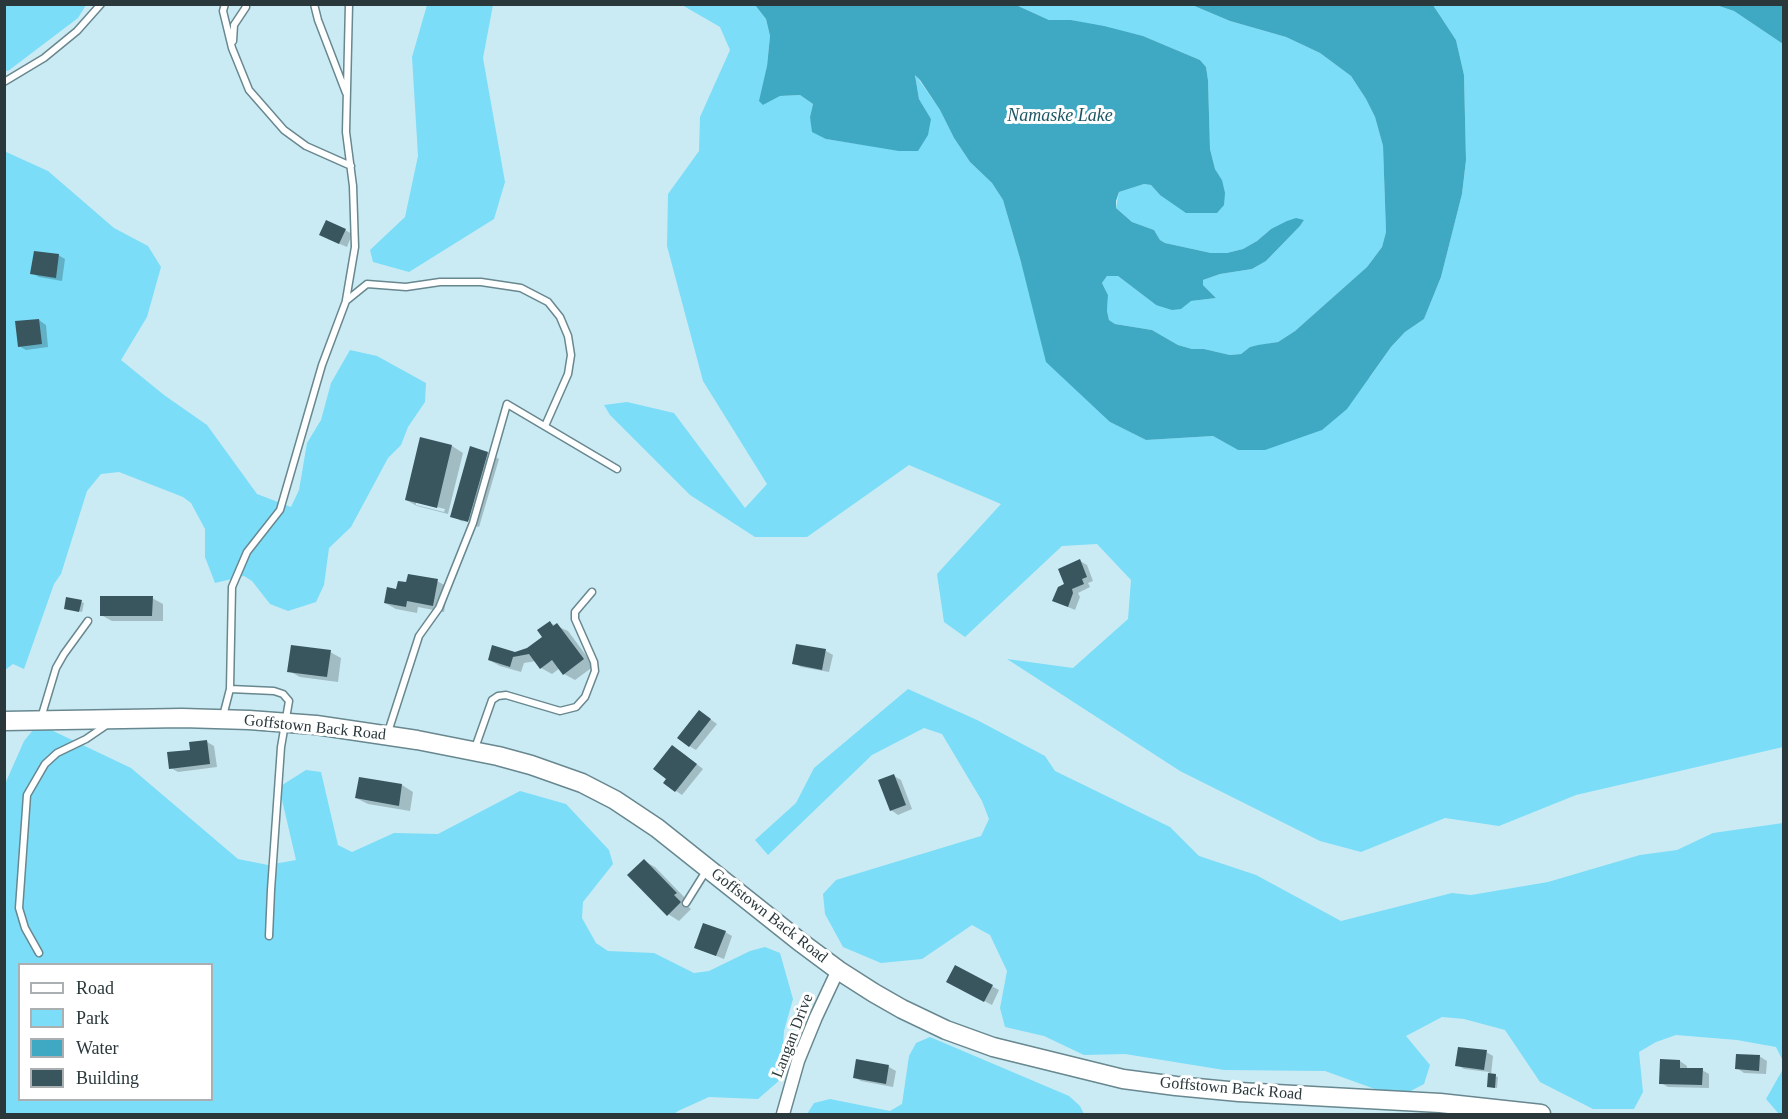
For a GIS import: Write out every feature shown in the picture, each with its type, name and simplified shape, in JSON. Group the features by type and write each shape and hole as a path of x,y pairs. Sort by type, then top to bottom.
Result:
{"main road":[{"name":"Goffstown Back Road","path":"4,721 222,719 316,725 387,735 473,751 531,765 582,783 615,800 657,828 838,970 874,993 946,1030 1004,1050 1123,1079 1218,1090 1440,1103 1541,1114"}],"street":[{"name":"Langan Drive","path":"783,1114 798,1061 838,970"}],"lane":[{"path":"4,82 44,58 77,31 101,4"},
{"path":"225,4 223,10 232,48 249,90 284,130 306,146 351,166"},
{"path":"232,48 234,25 246,7 244,4"},
{"path":"314,4 347,97"},
{"path":"222,719 230,689 232,587 247,552 280,510 322,365 346,301 355,247 353,186 346,132 349,4"},
{"path":"346,301 367,284 406,287 440,282 481,282 520,288 548,302 560,316 568,336 571,355 568,374 545,426"},
{"path":"387,735 419,636 439,608 473,524 507,404 617,469"},
{"path":"473,751 492,700 498,696 506,695 560,711 576,707 585,697 595,672 594,662 575,619 575,612 592,592"},
{"path":"40,721 56,668 88,621"},
{"path":"230,689 274,691 283,694 289,700 281,747 269,936"},
{"path":"39,954 25,928 19,908 27,795 45,764 57,753 86,739 116,719"},
{"path":"686,903 708,868"}],"green space":[{"path":"4,5 86,5 78,18 8,71 4,70"},
{"path":"427,5 493,5 483,58 505,182 494,219 409,272 373,262 370,250 405,217 418,156 412,57"},
{"path":"682,5 755,5 766,19 770,36 763,105 780,96 800,95 813,104 810,117 826,139 858,144 931,119 919,99 915,74 940,110 954,138 970,162 992,183 1003,200 1021,262 1110,422 1146,440 1213,436 1238,450 1370,377 1391,347 1405,332 1424,319 1441,277 1462,194 1466,160 1464,75 1456,40 1433,5 1716,5 1734,11 1783,44 1783,747 1576,795 1499,826 1445,818 1361,852 1320,841 1180,771 1007,659 1073,668 1128,619 1131,580 1097,544 1062,546 965,637 944,622 937,574 1001,504 909,465 807,537 755,537 690,495 610,415 604,405 627,402 674,413 745,508 767,484 703,381 667,246 668,194 699,151 700,117 730,50 720,27"},
{"path":"1016,5 1192,5 1230,21 1286,37 1320,53 1351,76 1375,117 1383,146 1386,232 1382,247 1367,267 1295,331 1278,342 1250,347 1241,354 1230,355 1204,349 1192,349 1178,345 1152,330 1115,324 1109,320 1108,295 1102,283 1107,276 1118,276 1156,305 1216,298 1203,285 1203,280 1220,274 1252,269 1266,261 1304,220 1271,229 1243,249 1227,253 1211,253 1165,243 1160,240 1154,230 1132,222 1116,208 1119,192 1144,184 1151,185 1160,195 1222,180 1215,169 1210,149 1206,67 1200,60 1143,36 1071,20 1049,20"},
{"path":"4,151 48,171 114,228 148,246 161,267 147,317 121,360 164,395 207,425 257,494 291,507 299,490 307,443 321,420 331,383 350,350 377,356 426,383 425,402 408,427 401,445 388,458 351,527 329,548 324,585 316,602 288,611 270,604 252,581 244,576 215,583 205,557 205,529 191,503 183,497 119,472 101,474 87,491 61,574 54,584 24,669 13,664 5,670"},
{"path":"908,689 977,720 1045,756 1055,771 1170,827 1199,856 1256,875 1341,921 1452,893 1471,895 1548,882 1640,855 1677,850 1713,833 1783,823 1783,1061 1776,1047 1737,1040 1676,1035 1656,1042 1639,1052 1643,1092 1634,1109 1593,1109 1540,1082 1505,1030 1464,1019 1442,1017 1406,1036 1430,1065 1424,1084 1407,1093 1386,1093 1325,1071 1224,1070 1125,1054 1084,1055 1044,1036 1005,1027 1000,1008 1007,971 990,935 972,925 922,959 881,963 843,947 825,914 823,894 836,880 981,836 989,819 982,801 942,734 924,728 872,755 768,855 755,840 796,803 814,768"},
{"path":"49,729 131,768 238,859 268,865 296,860 279,787 306,770 321,772 338,845 352,852 394,833 438,834 520,791 566,804 609,850 613,864 583,902 582,918 596,943 608,951 654,953 694,973 709,971 750,951 765,947 780,953 793,999 784,1031 781,1079 758,1099 709,1097 674,1114 5,1114 5,784 24,741 33,730"},
{"path":"930,1037 1069,1096 1080,1106 1084,1114 807,1114 814,1103 830,1099 890,1111 902,1104 909,1056 916,1043"},
{"path":"1783,1069 1783,1114 1779,1114 1766,1099"}],"water":[{"name":"Namaske Lake","path":"755,5 1016,5 1049,20 1071,20 1143,36 1200,60 1206,67 1210,149 1215,169 1222,180 1225,193 1224,205 1217,213 1186,213 1160,195 1151,185 1144,184 1119,192 1116,208 1132,222 1154,230 1160,240 1165,243 1211,253 1227,253 1243,249 1271,229 1287,221 1296,218 1304,220 1266,261 1252,269 1220,274 1203,280 1203,285 1216,298 1191,301 1181,309 1172,310 1156,305 1118,276 1107,276 1102,283 1108,295 1109,320 1115,324 1152,330 1178,345 1192,349 1204,349 1230,355 1241,354 1250,347 1278,342 1295,331 1367,267 1382,247 1386,232 1383,146 1375,117 1351,76 1320,53 1286,37 1230,21 1192,5 1433,5 1456,40 1464,75 1466,160 1462,194 1441,277 1424,319 1405,332 1391,347 1347,409 1322,430 1265,450 1238,450 1213,436 1146,440 1110,422 1046,362 1003,200 992,183 970,162 920,80 915,75 919,99 931,119 928,135 918,151 899,151 826,139 812,132 810,117 813,104 800,95 780,96 763,105 759,101 767,66 770,36 766,19"},
{"path":"1716,5 1783,5 1783,44 1734,11"}],"building":[{"path":"326,220 346,229 339,244 319,235"},
{"path":"34,251 59,254 56,278 30,274"},
{"path":"39,319 42,344 18,347 15,321"},
{"path":"420,437 452,445 437,508 405,500"},
{"path":"470,446 488,452 468,522 450,517"},
{"path":"1080,559 1087,577 1082,579 1084,584 1072,589 1073,593 1068,607 1052,601 1058,587 1064,584 1058,569"},
{"path":"408,574 438,579 433,606 407,601 406,607 384,603 387,587 396,589 398,581 406,582"},
{"path":"100,596 153,596 152,616 100,616"},
{"path":"66,597 82,600 79,612 64,609"},
{"path":"550,621 553,626 557,623 584,659 563,675 552,660 540,669 529,654 513,657 510,667 488,660 492,645 515,652 527,648 542,637 537,630"},
{"path":"796,644 826,649 822,670 792,664"},
{"path":"291,645 331,650 327,677 287,672"},
{"path":"699,710 711,719 689,747 677,738"},
{"path":"207,740 210,764 169,769 167,752 190,750 189,742"},
{"path":"672,745 697,764 675,792 663,783 666,779 653,769"},
{"path":"894,774 906,805 890,811 878,780"},
{"path":"359,777 402,784 399,806 355,798"},
{"path":"644,859 677,893 674,895 681,902 667,916 627,875"},
{"path":"703,923 726,931 716,956 694,948"},
{"path":"955,965 993,985 984,1002 946,982"},
{"path":"1458,1047 1487,1050 1484,1070 1455,1066"},
{"path":"1736,1054 1760,1055 1759,1071 1735,1069"},
{"path":"856,1059 889,1065 886,1084 853,1078"},
{"path":"1660,1059 1680,1060 1680,1068 1703,1068 1702,1085 1659,1084"},
{"path":"1488,1073 1496,1074 1495,1088 1487,1087"}]}
